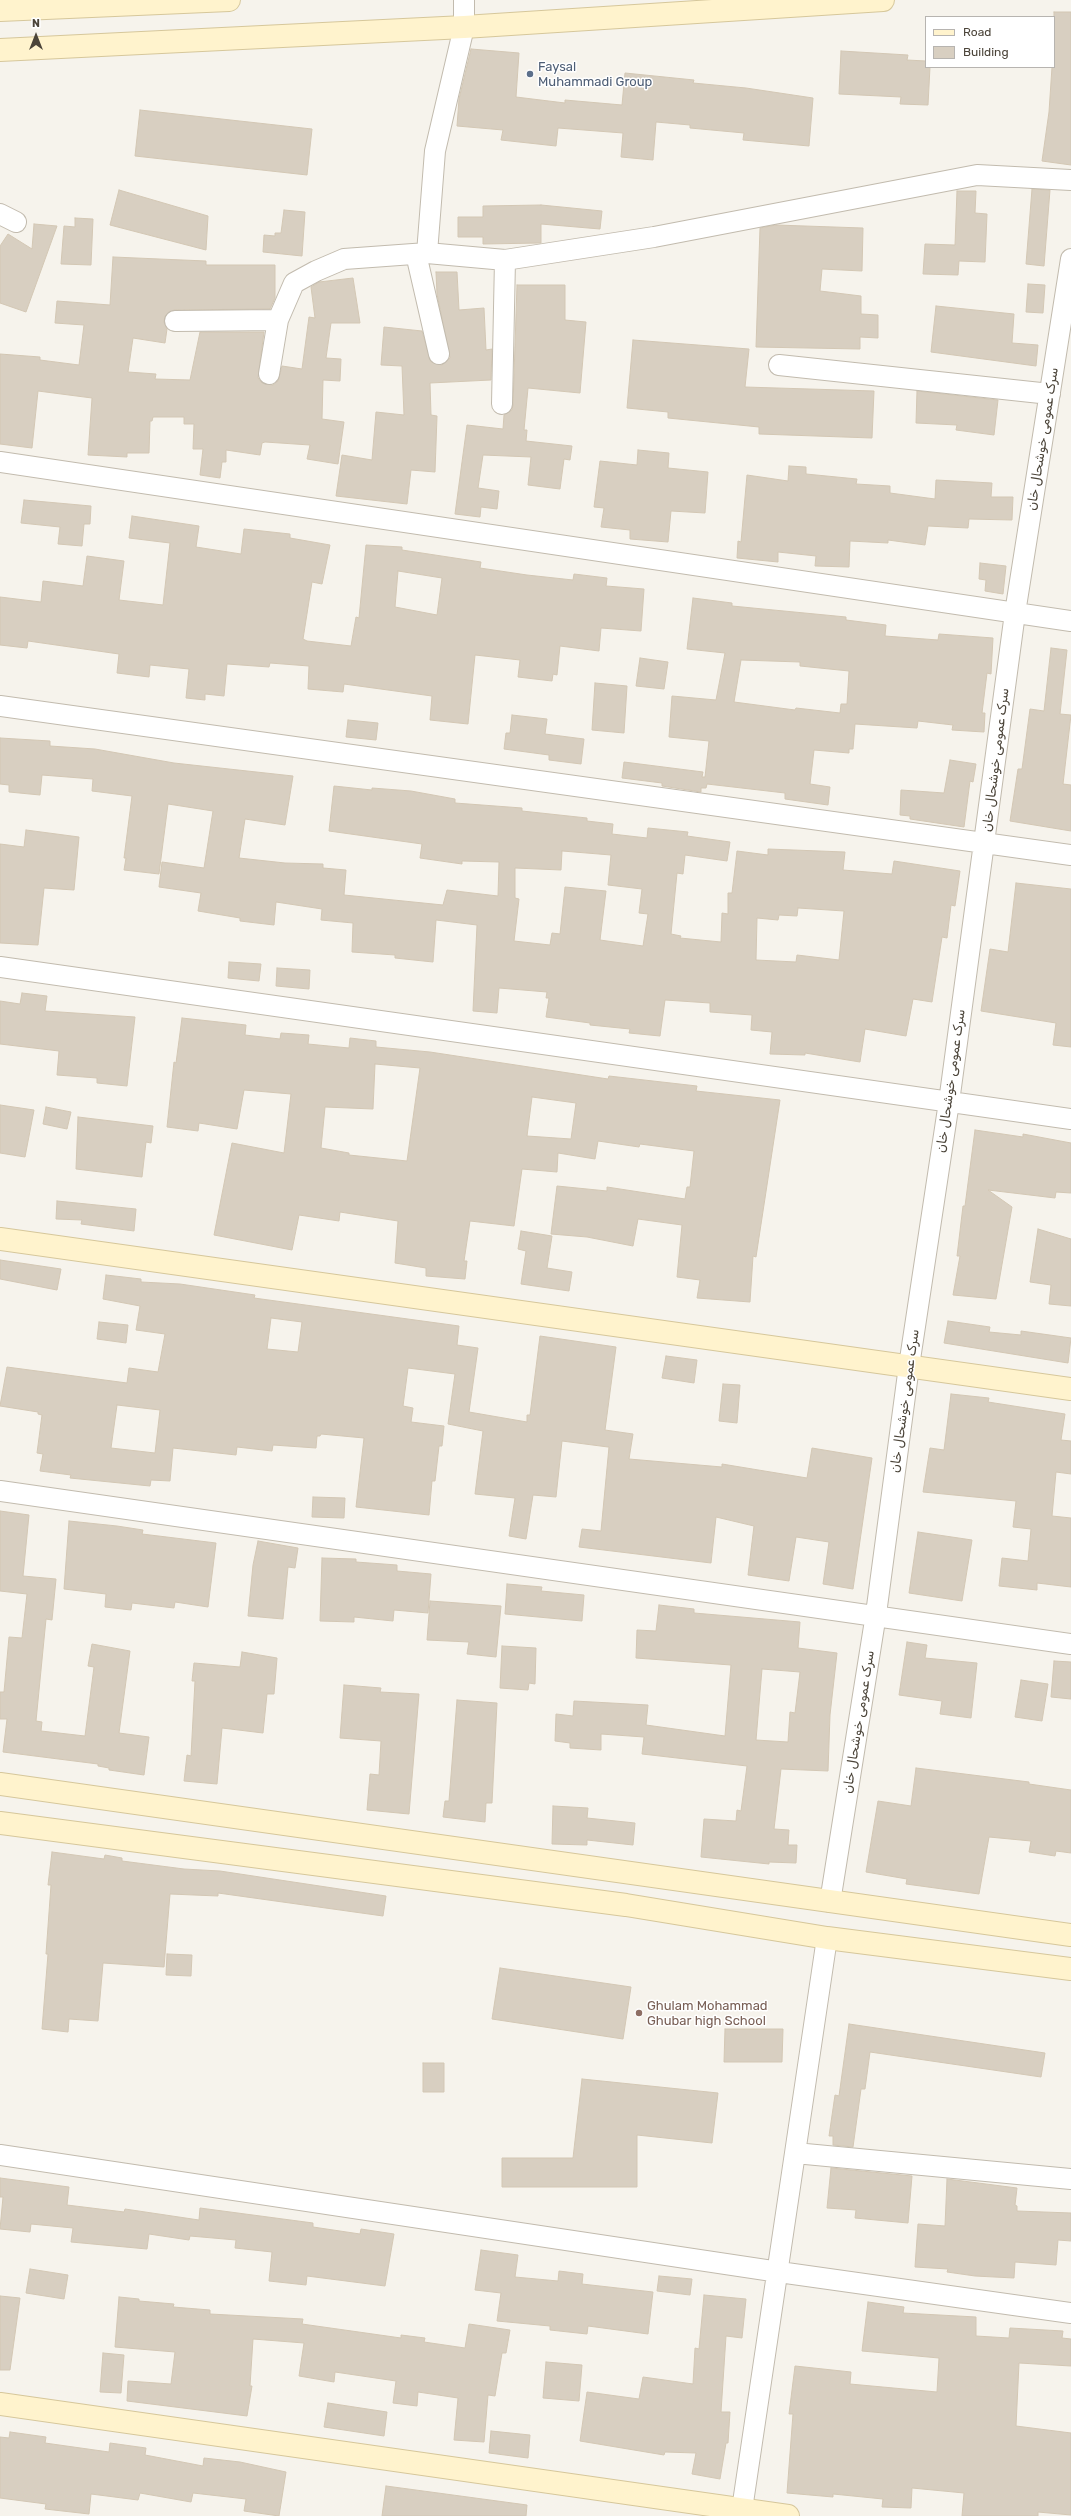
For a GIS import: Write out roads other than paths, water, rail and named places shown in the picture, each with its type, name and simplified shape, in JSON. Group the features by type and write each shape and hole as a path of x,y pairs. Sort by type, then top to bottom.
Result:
{"street":[{"path":"0,10 229,0"},
{"path":"440,354 422,253 435,151 464,27 464,0"},
{"path":"0,50 464,27 883,0"},
{"path":"269,374 278,320 294,283 316,271 344,259 422,253 505,260 654,238 977,175 1071,180"},
{"name":"سرک عمومی خوشحال خان","path":"830,1902 876,1614 909,1366 949,1102 1015,613 1071,259"},
{"path":"502,404 505,260"},
{"path":"175,320 278,320"},
{"path":"780,365 1050,394"},
{"path":"0,462 1071,621"},
{"path":"0,706 1071,855"},
{"path":"0,967 1071,1119"},
{"path":"0,1238 1071,1389"},
{"path":"0,1491 876,1614 1071,1644"},
{"path":"0,1784 1071,1937 1069,1969 827,1938 626,1905 0,1822"},
{"path":"626,1905 631,1873"},
{"path":"742,2513 779,2272 827,1938"},
{"path":"796,2153 1071,2179"},
{"path":"0,2155 779,2272 1071,2313"},
{"path":"0,2404 742,2513 788,2516"}],"place":[{"name":"Faysal Muhammadi Group","path":"530,74"},
{"name":"Ghulam Mohammad Ghubar high School","path":"639,2013"}]}
